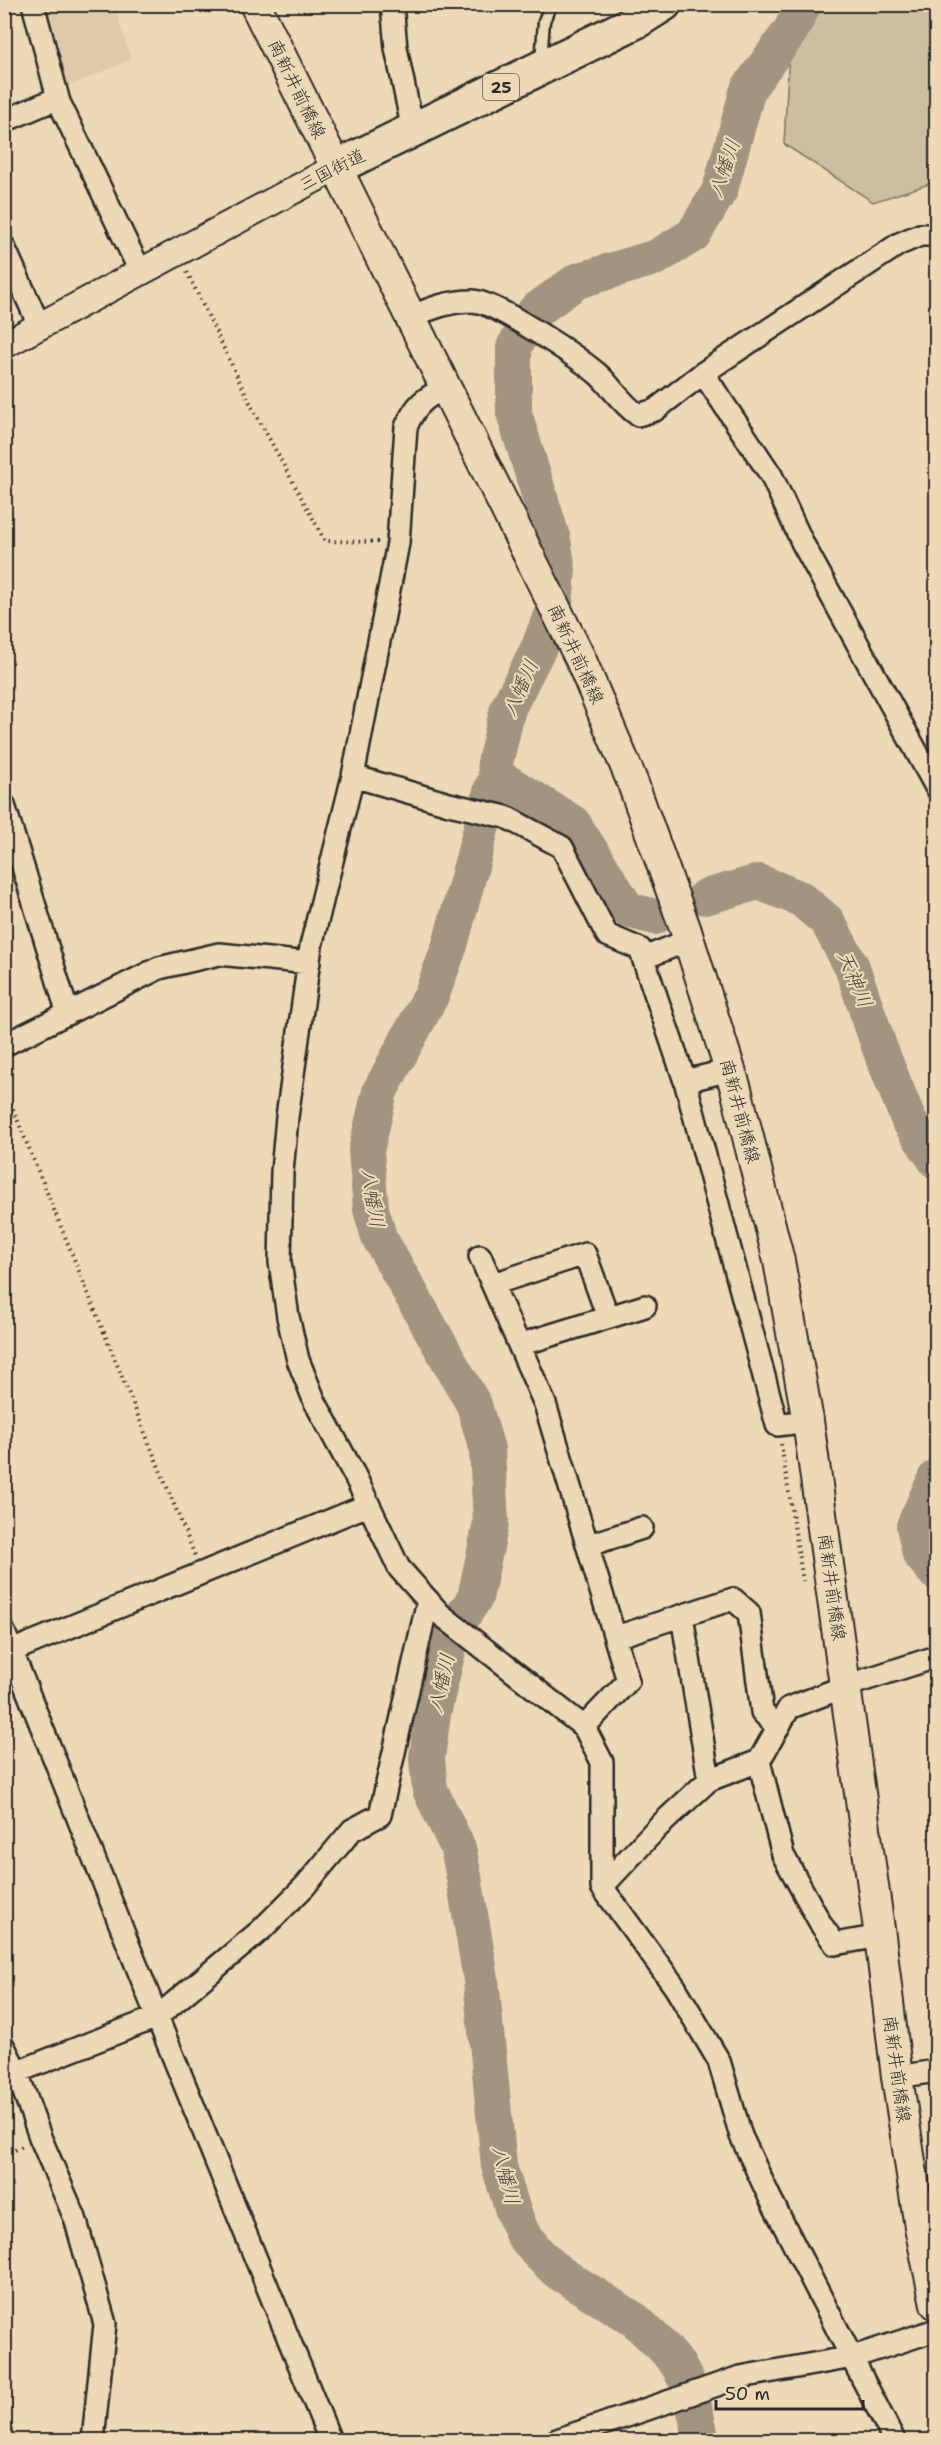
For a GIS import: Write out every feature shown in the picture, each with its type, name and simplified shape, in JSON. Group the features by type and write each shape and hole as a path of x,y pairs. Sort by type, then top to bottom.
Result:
{"main road":[{"name":"南新井前橋線","path":"255,4 580,658 632,781 689,940 730,1070 778,1261 808,1421 880,1936 897,2077 920,2227 936,2304"},
{"name":"三国街道","path":"336,167 637,21 664,4"}],"street":[{"path":"33,4 58,98 140,271"},
{"path":"392,4 396,48 413,131"},
{"path":"4,121 58,98"},
{"name":"三国街道","path":"4,345 336,167"},
{"path":"411,317 440,304 476,301 545,337 584,363 602,378 638,416 655,410 703,373 900,244 920,236 936,235"},
{"path":"4,247 39,325"},
{"path":"703,373 771,475 803,544 936,787"},
{"path":"445,387 424,399 414,409 406,427 398,543 353,776 309,963 284,1150 280,1262 288,1317 298,1360 315,1402 356,1476 399,1568 434,1607 584,1727 602,1762 602,1887 675,1987 719,2061 741,2136 770,2198 894,2440"},
{"path":"353,776 449,804 506,817 562,847 607,935 639,949 685,1081 777,1425 808,1421"},
{"path":"4,805 68,1014"},
{"path":"644,958 689,940"},
{"path":"4,1045 159,968 219,954 309,963"},
{"path":"685,1081 730,1070"},
{"path":"492,1284 585,1254 608,1317"},
{"path":"480,1256 545,1404 628,1681 584,1727"},
{"path":"519,1345 645,1306"},
{"path":"330,2440 7,1646 202,1573 368,1505"},
{"path":"589,1545 642,1528"},
{"path":"616,1637 733,1599 749,1613 762,1712 778,1728"},
{"path":"17,2072 157,2017 261,1930 305,1886 352,1830 380,1815 434,1607"},
{"path":"682,1616 709,1780"},
{"path":"602,1887 657,1828 709,1780 759,1761 789,1708 846,1686 936,1657"},
{"path":"759,1761 783,1855 822,1926 835,1944 880,1936"},
{"path":"4,2047 17,2072 40,2137 75,2218 105,2324 93,2440"},
{"path":"897,2077 936,2071"},
{"path":"557,2440 740,2377 853,2357 936,2330"}],"lane":[{"path":"540,68 544,21 551,4"}],"path":[{"path":"177,252 253,409 325,541 398,543"},
{"path":"4,1087 202,1573"}],"shaded area":[{"path":"818,4 936,5 936,182 873,202 784,144 789,51"},
{"path":"40,5 126,5 116,10 131,60 64,88"}],"waterway":[{"name":"八幡川","path":"702,2440 689,2386 678,2365 635,2320 558,2272 537,2252 522,2233 499,2166 481,1980 464,1877 458,1848 430,1790 427,1758 433,1713 453,1630 475,1598 491,1523 487,1449 474,1405 379,1237 371,1209 366,1151 380,1091 432,994 450,945 497,776 495,763 508,708 539,647 555,605 558,570 553,540 514,413 514,347 535,311 577,281 657,257 693,235 720,190 748,89 791,30 804,4"},
{"name":"天神川","path":"497,776 573,823 628,910 655,917"},
{"name":"天神川","path":"705,897 759,882 801,899 827,921 852,967 880,1049 909,1121 936,1161"},
{"name":"天神川","path":"936,1477 914,1526 920,1554 936,1573"}]}
